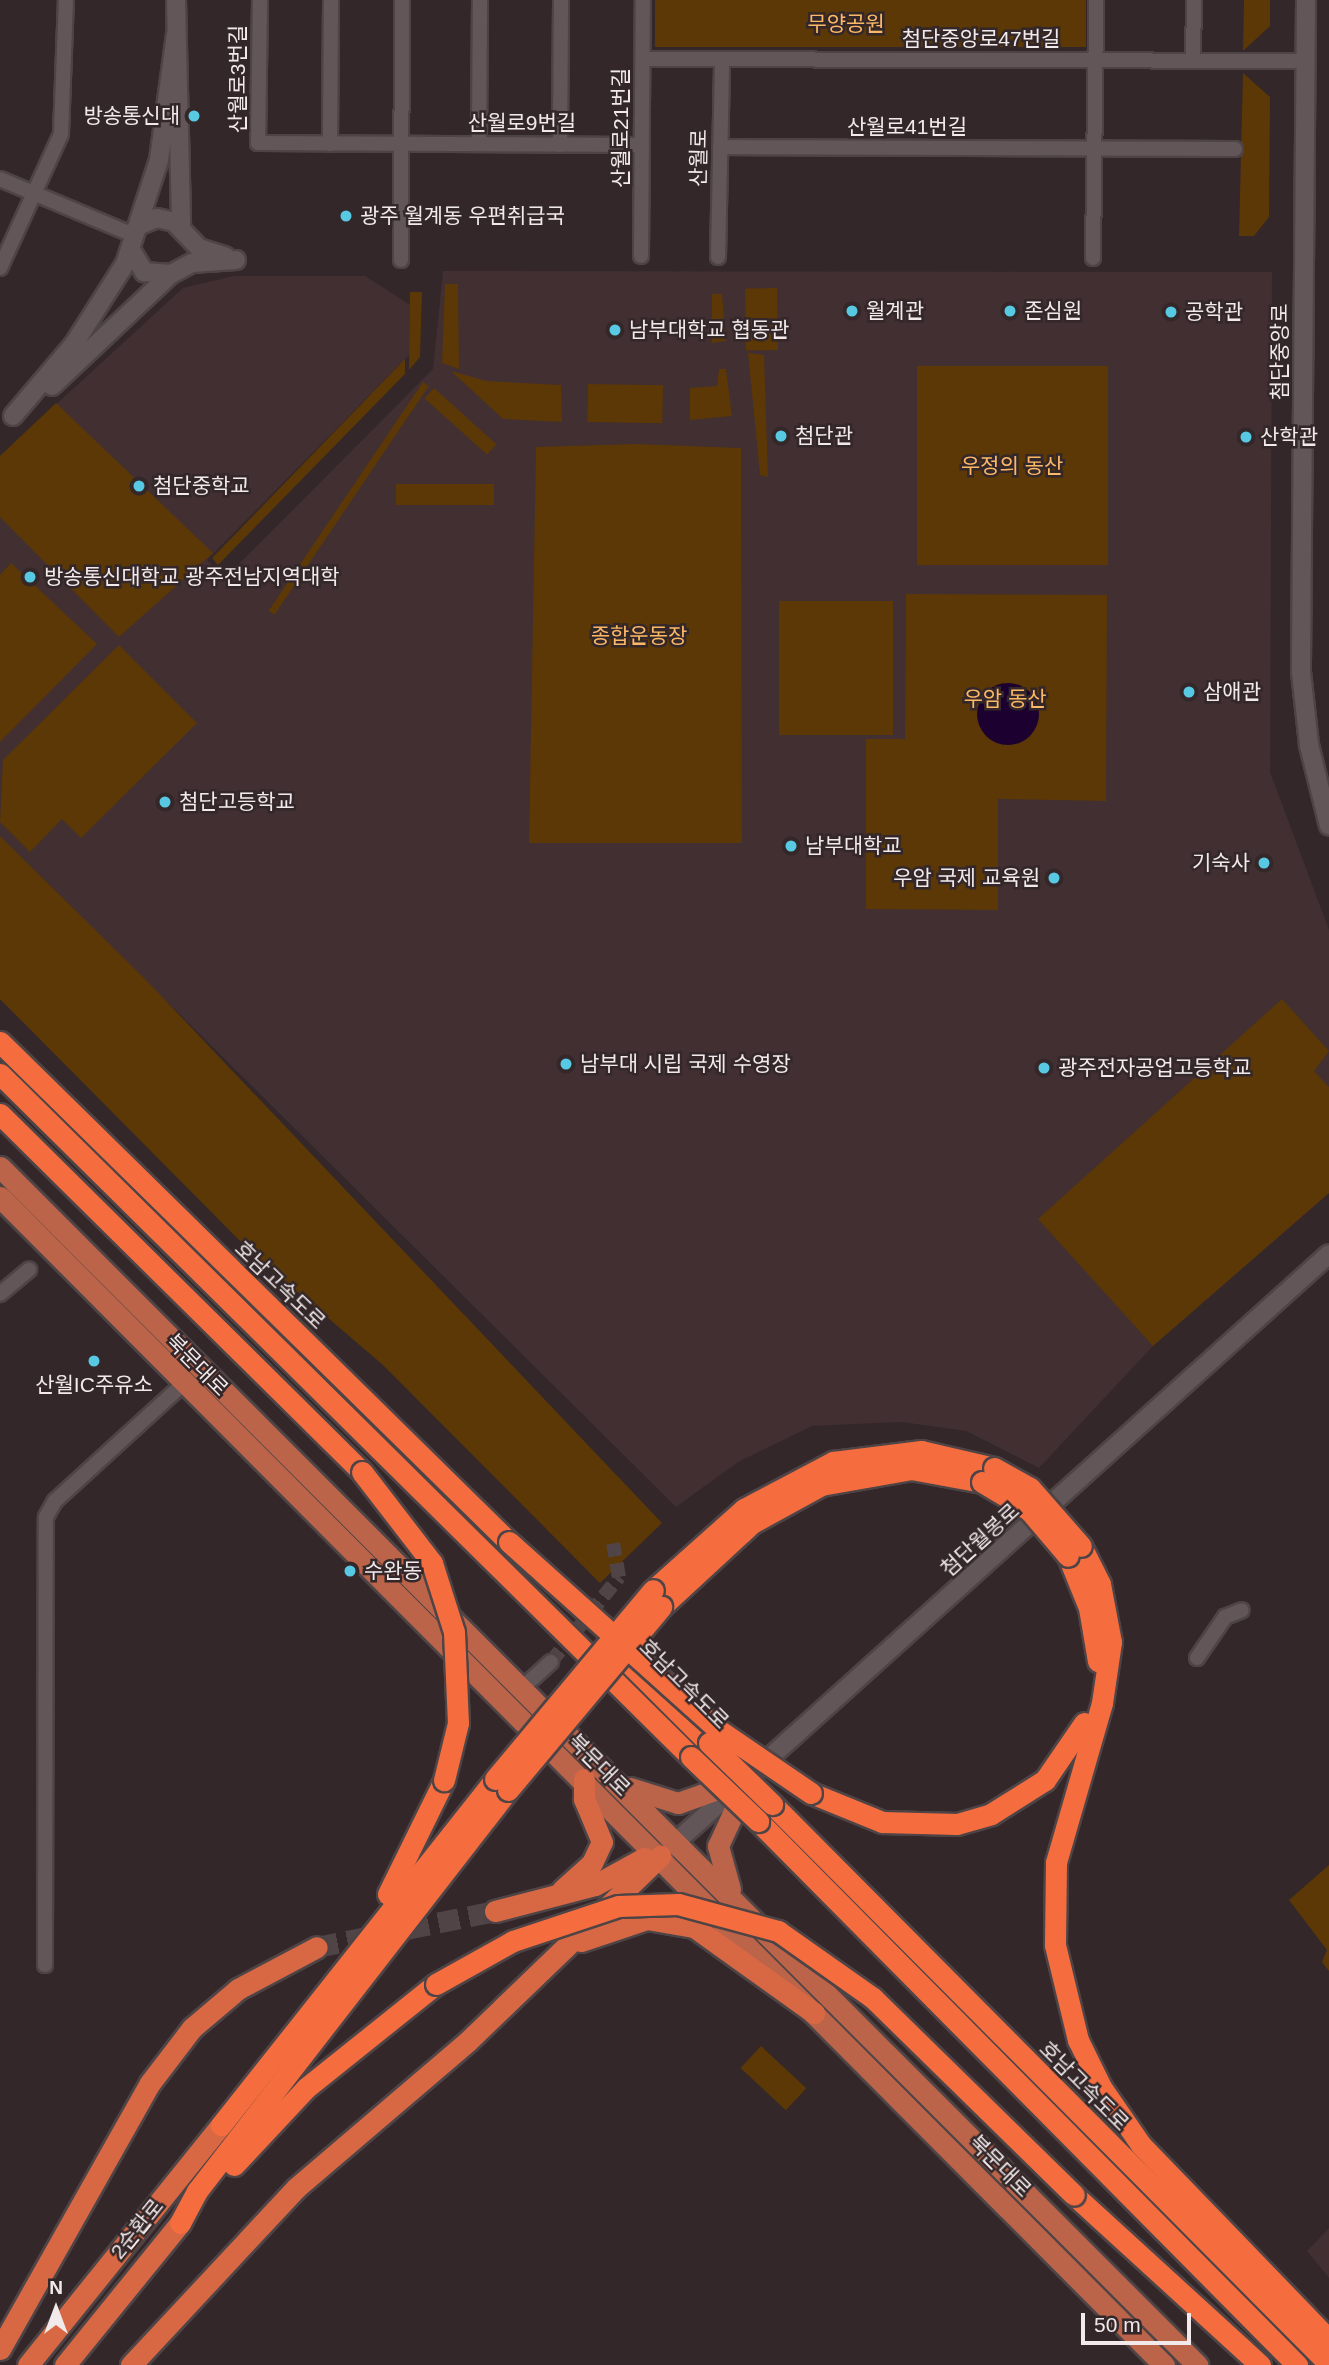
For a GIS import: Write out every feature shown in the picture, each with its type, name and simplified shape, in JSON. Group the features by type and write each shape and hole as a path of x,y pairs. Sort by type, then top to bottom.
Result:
{"highway":[{"name":"호남고속도로","path":"0,1042 509,1542 709,1743 750,1775 772,1804 1329,2364"},
{"name":"호남고속도로","path":"0,1074 758,1821 1297,2365"},
{"path":"0,1114 362,1472 432,1563 454,1632 458,1723 444,1780 403,1872 220,2125"},
{"path":"220,2125 502,1784 708,1560 752,1523 821,1485 888,1470 968,1477 1028,1510 1075,1551 1100,1584 1111,1642 1102,1703 1056,1863 1055,1945 1078,2040 1101,2087 1141,2145 1329,2340"},
{"path":"509,1542 720,1731 811,1793 865,1818 930,1828 991,1814 1045,1780 1080,1733 1098,1667 1089,1608 1075,1551"},
{"path":"555,1895 582,1876 602,1842 584,1799 584,1779"},
{"path":"180,2224 197,2191 502,1784"},
{"path":"495,1911 618,1875 641,1858 660,1856"},
{"path":"131,2365 296,2188 551,1963 660,1856"},
{"path":"180,2224 306,2088 436,1984 513,1941 618,1906 678,1904 778,1931 873,1998 1074,2195 1260,2365"},
{"path":"551,1963 603,1930 670,1920 718,1939 814,2012"},
{"path":"0,2349 150,2083 186,2037 227,1996 317,1947"},
{"name":"2순환로","path":"28,2365 220,2125"},
{"name":"2순환로","path":"65,2365 180,2224"}],"main road":[{"name":"북문대로","path":"0,1167 1197,2365"},
{"name":"북문대로","path":"0,1198 183,1384 584,1779 1164,2365"},
{"path":"607,1773 652,1799 678,1803 750,1775"},
{"path":"745,1910 724,1880 718,1846 750,1775"}],"street":[{"path":"0,268 38,194 61,134 66,0"},
{"path":"7,422 175,272 188,253 184,232 176,0"},
{"name":"산월로3번길","path":"260,0 258,144 401,144"},
{"path":"330,144 331,0"},
{"path":"401,260 402,0"},
{"path":"480,0 480,144"},
{"path":"560,145 561,0"},
{"name":"산월로21번길","path":"641,256 643,0"},
{"path":"1093,258 1096,0"},
{"path":"1193,61 1194,0"},
{"name":"첨단중앙로","path":"1307,0 1301,672 1311,756 1329,826"},
{"path":"7,422 112,291 135,237 159,160 176,35"},
{"name":"첨단중앙로47번길","path":"643,59 1306,61"},
{"name":"산월로","path":"718,257 722,60"},
{"name":"산월로9번길","path":"401,144 642,145"},
{"name":"산월로41번길","path":"720,147 1235,149"},
{"path":"0,179 135,237"},
{"path":"166,219 184,232 199,248 236,260 175,272 144,272 135,237 166,219"},
{"name":"첨단월봉로","path":"660,1856 1329,1254"},
{"path":"0,1294 29,1270"},
{"name":"북문대로","path":"45,1965 46,1517 55,1501 183,1384"},
{"path":"1197,1658 1225,1616 1242,1610"},
{"path":"522,1688 551,1662"}],"shaded area":[{"name":"남부대학교","path":"443,271 1272,272 1270,772 1329,930 1329,1193 1153,1346 1039,1468 966,1431 901,1422 812,1426 738,1462 676,1507 0,836 0,456 183,288 234,276 365,276 410,305 410,354 207,560 225,578 433,369"},
{"path":"1008,683 1030,692 1039,714 1030,736 1008,745 986,736 977,714 986,692"},
{"path":"1329,2228 1329,2278 1307,2251"}],"green space":[{"name":"무양공원","path":"655,0 1086,0 1086,47 655,47"},
{"path":"1244,0 1270,0 1270,26 1243,51"},
{"path":"1243,73 1270,97 1269,217 1254,236 1239,236"},
{"path":"445,284 458,284 459,369 442,363"},
{"path":"777,288 778,350 746,351 745,289"},
{"path":"410,292 422,292 420,357 409,370"},
{"path":"712,294 722,294 726,341 712,343"},
{"path":"748,353 764,355 768,477 760,475"},
{"path":"405,359 405,374 218,565 212,558"},
{"name":"우정의 동산","path":"917,366 1108,366 1108,565 917,565"},
{"path":"719,369 726,369 732,416 690,420 690,388 717,386"},
{"path":"451,371 486,381 561,385 562,422 503,419"},
{"path":"423,382 429,386 274,615 269,611"},
{"path":"588,384 663,385 662,423 587,422"},
{"path":"434,388 496,444 487,455 425,398"},
{"path":"56,403 213,553 119,637 0,517 0,456"},
{"name":"종합운동장","path":"636,444 741,448 742,843 529,843 536,447"},
{"path":"396,484 494,484 494,505 396,505"},
{"name":"방송통신대학교 광주전남지역대학","path":"11,563 97,644 0,742 0,575"},
{"name":"우암 동산","path":"906,594 1107,595 1106,801 998,799 998,910 866,909 866,739 905,739"},
{"path":"779,601 893,601 893,735 779,735"},
{"path":"119,645 197,723 81,838 62,819 30,852 0,822 3,760"},
{"path":"0,836 149,983 662,1523 600,1583 383,1365 251,1252 0,999"},
{"path":"1282,999 1329,1051 1314,1071 1329,1087 1329,1193 1153,1346 1038,1219"},
{"path":"1329,1865 1329,1971 1322,1962 1327,1950 1289,1900"},
{"path":"761,2046 806,2088 786,2110 741,2068"}],"tunnel":[{"path":"551,1662 619,1577 613,1544"},
{"path":"317,1947 495,1911"}],"place":[{"name":"방송통신대","path":"194,116"},
{"name":"광주 월계동 우편취급국","path":"346,216"},
{"name":"월계관","path":"852,311"},
{"name":"존심원","path":"1010,311"},
{"name":"공학관","path":"1171,312"},
{"name":"남부대학교 협동관","path":"615,330"},
{"name":"첨단관","path":"781,436"},
{"name":"산학관","path":"1246,437"},
{"name":"첨단중학교","path":"139,486"},
{"name":"방송통신대학교 광주전남지역대학","path":"30,577"},
{"name":"삼애관","path":"1189,692"},
{"name":"첨단고등학교","path":"165,802"},
{"name":"남부대학교","path":"791,846"},
{"name":"기숙사","path":"1264,863"},
{"name":"우암 국제 교육원","path":"1054,878"},
{"name":"남부대 시립 국제 수영장","path":"566,1064"},
{"name":"광주전자공업고등학교","path":"1044,1068"},
{"name":"산월IC주유소","path":"94,1361"},
{"name":"수완동","path":"350,1571"}]}
